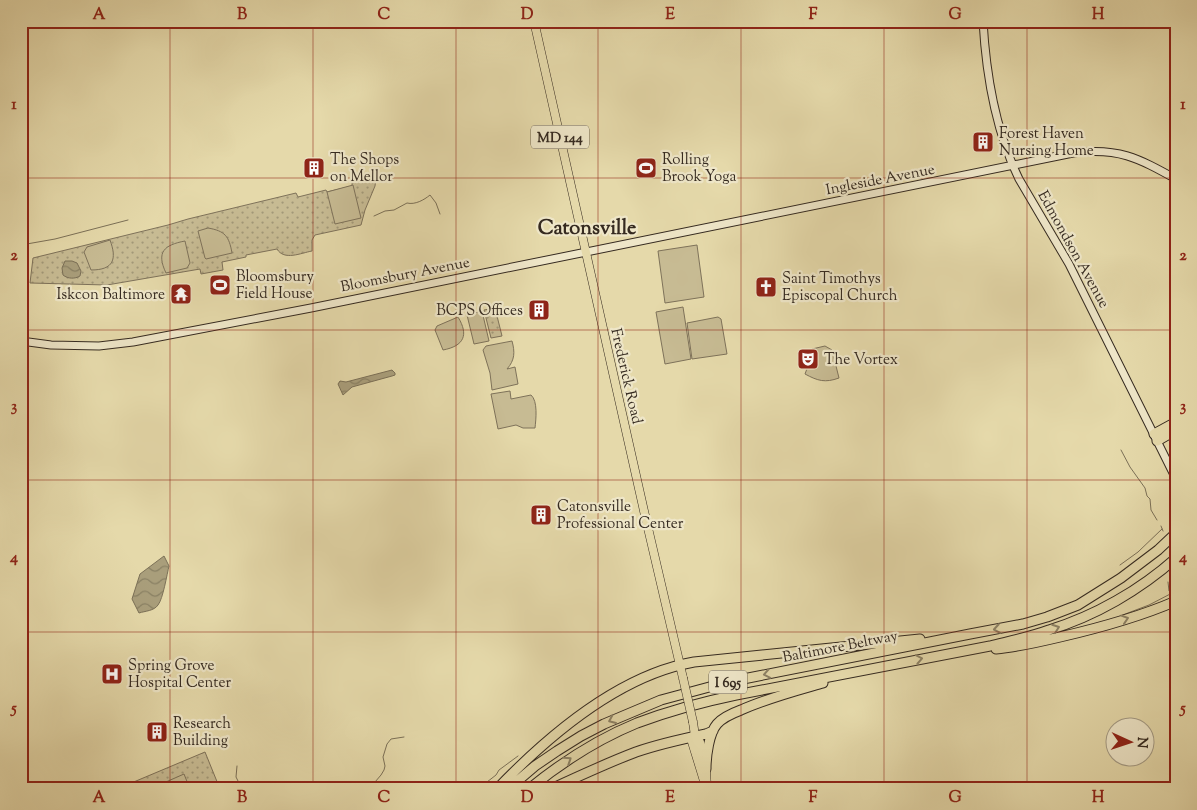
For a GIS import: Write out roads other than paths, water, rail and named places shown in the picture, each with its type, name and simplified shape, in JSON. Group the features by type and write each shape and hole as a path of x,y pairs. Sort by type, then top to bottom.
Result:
{"highway":[{"path":"1156,437 1176,422"},
{"path":"1156,437 1176,430"},
{"name":"Baltimore Beltway","path":"508,789 535,766 581,736 612,720 661,700 728,682 1023,624 1047,617 1078,605 1121,578 1141,564 1176,533"},
{"name":"Baltimore Beltway","path":"529,789 587,748 635,724 667,712 702,702 898,664 1052,630 1084,617 1130,592 1176,558"},
{"path":"941,655 1010,648 1042,641 1105,625 1176,601"},
{"path":"497,789 548,740 591,708 624,688 681,665 970,634"},
{"path":"551,789 636,752 706,734 712,731 724,719 764,700 898,664"},
{"path":"706,768 706,757 712,731"}],"main road":[{"name":"Frederick Road","path":"534,21 645,518 681,665 695,736 700,742 706,768 707,788"},
{"name":"Edmondson Avenue","path":"982,21 988,77 1012,166 1069,264 1176,478"},
{"name":"Ingleside Avenue","path":"586,252 1073,153 1101,151 1127,155 1153,166 1176,179"},
{"name":"Bloomsbury Avenue","path":"21,341 50,345 99,346 120,344 311,308 586,252"},
{"name":"Frederick Road","path":"695,736 692,742 694,751 707,788"},
{"path":"694,751 706,768"}],"water":[{"path":"65,261 77,263 81,271 80,276 72,278 63,275 62,268"},
{"path":"392,370 395,375 352,387 343,395 338,384 340,381 346,382"},
{"path":"164,556 169,566 160,602 154,608 139,613 132,599 140,574"}],"waterway":[{"path":"374,216 385,211 394,210 407,203 419,202 430,195 436,203 440,214"},
{"path":"21,245 55,239 128,220"},
{"path":"1171,445 1176,443"},
{"path":"1121,450 1145,488 1150,499 1151,510 1157,520"},
{"path":"1161,526 1163,531"},
{"path":"1120,565 1138,552 1162,529"},
{"path":"1168,582 1171,593"},
{"path":"1120,616 1149,605 1176,591"},
{"path":"369,789 384,770 383,757 387,744 391,739 404,737"},
{"path":"478,789 518,756"},
{"path":"237,766 236,777 242,789"}],"place":[{"name":"Forest Haven Nursing Home","path":"983,142"},
{"name":"The Shops on Mellor","path":"314,168"},
{"name":"Rolling Brook Yoga","path":"646,168"},
{"name":"Bloomsbury Field House","path":"220,285"},
{"name":"Saint Timothys Episcopal Church","path":"766,287"},
{"name":"Iskcon Baltimore","path":"181,294"},
{"name":"BCPS Offices","path":"539,310"},
{"name":"The Vortex","path":"808,359"},
{"name":"Catonsville Professional Center","path":"541,515"},
{"name":"Spring Grove Hospital Center","path":"112,674"},
{"name":"Research Building","path":"157,732"}],"district":[{"name":"Catonsville","path":"587,227"}]}
